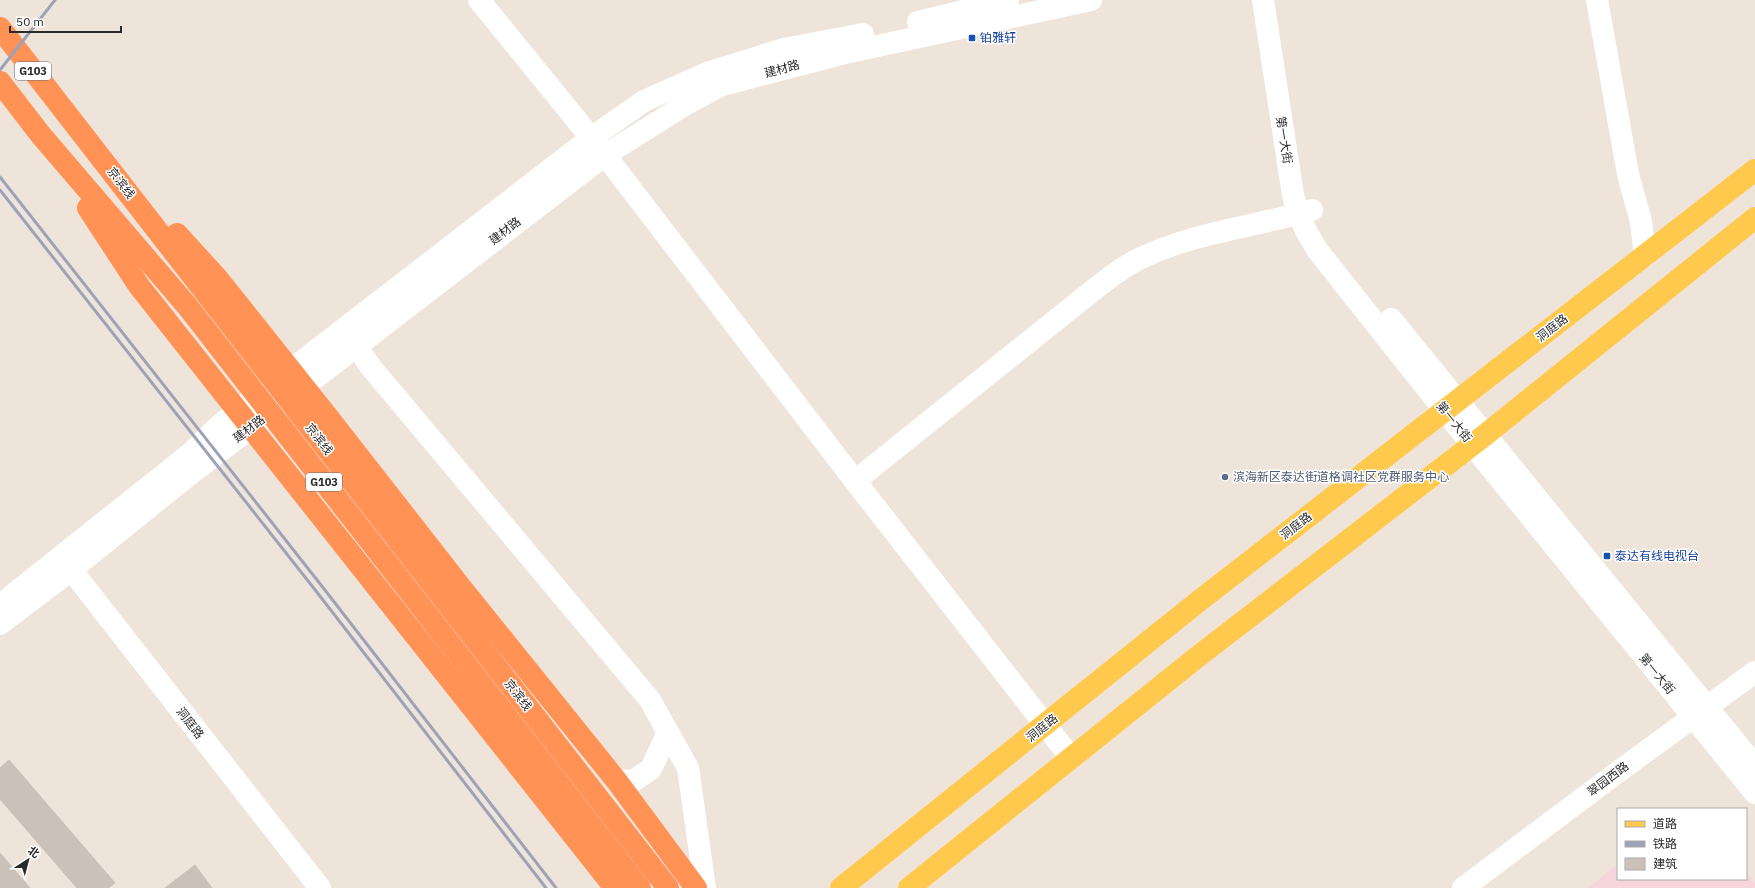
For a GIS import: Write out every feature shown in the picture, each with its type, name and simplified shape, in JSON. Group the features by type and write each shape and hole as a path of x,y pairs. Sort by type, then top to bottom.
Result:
{"highway":[{"name":"京滨线","path":"0,28 668,888"},
{"name":"京滨线","path":"0,82 40,134 188,307 640,888"},
{"path":"67,114 218,279 616,780 696,888"},
{"path":"40,134 139,286 610,881"}],"main road":[{"name":"洞庭路","path":"841,888 1199,601 1755,170"},
{"path":"909,888 1196,658 1478,439 1755,218"}],"street":[{"path":"479,0 605,155 1071,758"},
{"path":"87,601 85,572 93,542 222,424 591,138 644,101 707,73 784,49 874,32 1008,0"},
{"name":"建材路","path":"0,624 93,542 184,479 605,155 688,103 722,85 845,53 1091,0"},
{"name":"第一大街","path":"1268,0 1293,195 1305,212 1307,234 1318,251 1451,406 1699,712 1755,794"},
{"path":"1597,0 1628,174 1641,222 1645,256"},
{"path":"855,480 1081,300 1116,273 1137,260 1192,238 1225,229 1305,212"},
{"path":"357,347 380,379 650,700 688,768 705,888"},
{"path":"0,605 63,568"},
{"name":"洞庭路","path":"63,568 302,888"},
{"name":"洞庭路","path":"87,601 320,888"},
{"name":"翠园西路","path":"1463,888 1755,672"},
{"name":"第一大街","path":"1699,712 1755,766"},
{"path":"616,780 633,781 651,769 668,732"}],"shaded area":[{"path":"1617,865 1617,880 1747,880 1747,873 1755,883 1755,888 1588,888"}],"building":[{"path":"9,760 115,883 108,888 77,888 0,799 0,768"},
{"path":"0,853 30,888 0,888"},
{"path":"195,865 212,888 165,888"}],"railway":[{"path":"0,70 55,0"},
{"path":"0,177 321,585 556,888"},
{"path":"0,190 316,591 546,888"}],"place":[{"name":"铂雅轩","path":"972,38"},
{"name":"滨海新区泰达街道格调社区党群服务中心","path":"1225,477"},
{"name":"泰达有线电视台","path":"1607,556"}]}
